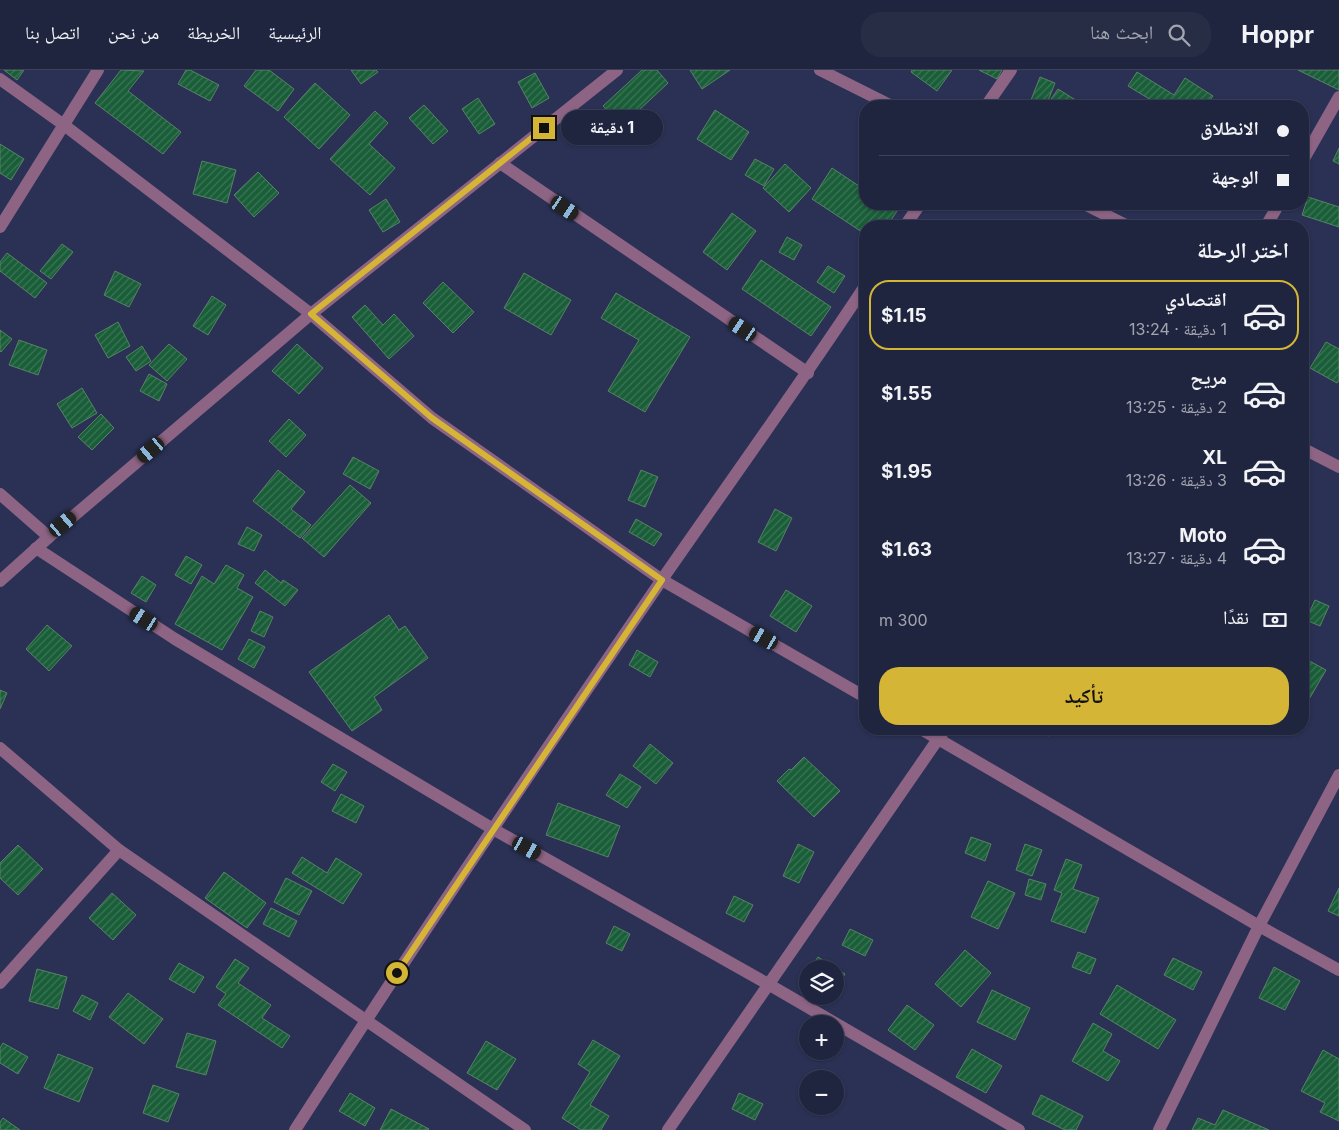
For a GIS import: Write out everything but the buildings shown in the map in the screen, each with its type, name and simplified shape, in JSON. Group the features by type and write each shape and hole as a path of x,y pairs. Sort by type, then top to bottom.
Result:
{"street":[{"path":"0,227 98,70"},
{"path":"0,581 36,548 311,314 617,70"},
{"path":"820,70 880,100"},
{"path":"990,100 1011,70"},
{"path":"0,79 64,125 311,314 432,418 662,580 859,693"},
{"path":"1309,150 1339,97"},
{"path":"500,163 808,373"},
{"path":"1096,210 1116,220"},
{"path":"295,1130 493,829 662,580 808,373 859,295"},
{"path":"1309,452 1339,468"},
{"path":"0,494 49,537"},
{"path":"36,548 175,639 493,829 768,984 1019,1130"},
{"path":"668,1130 941,735"},
{"path":"944,735 1259,926 1339,970"},
{"path":"0,748 119,850 525,1130"},
{"path":"1158,1130 1259,926 1339,775"},
{"path":"0,983 119,850"}],"route":[{"path":"397,973 662,580 432,418 311,314 544,128"}]}
